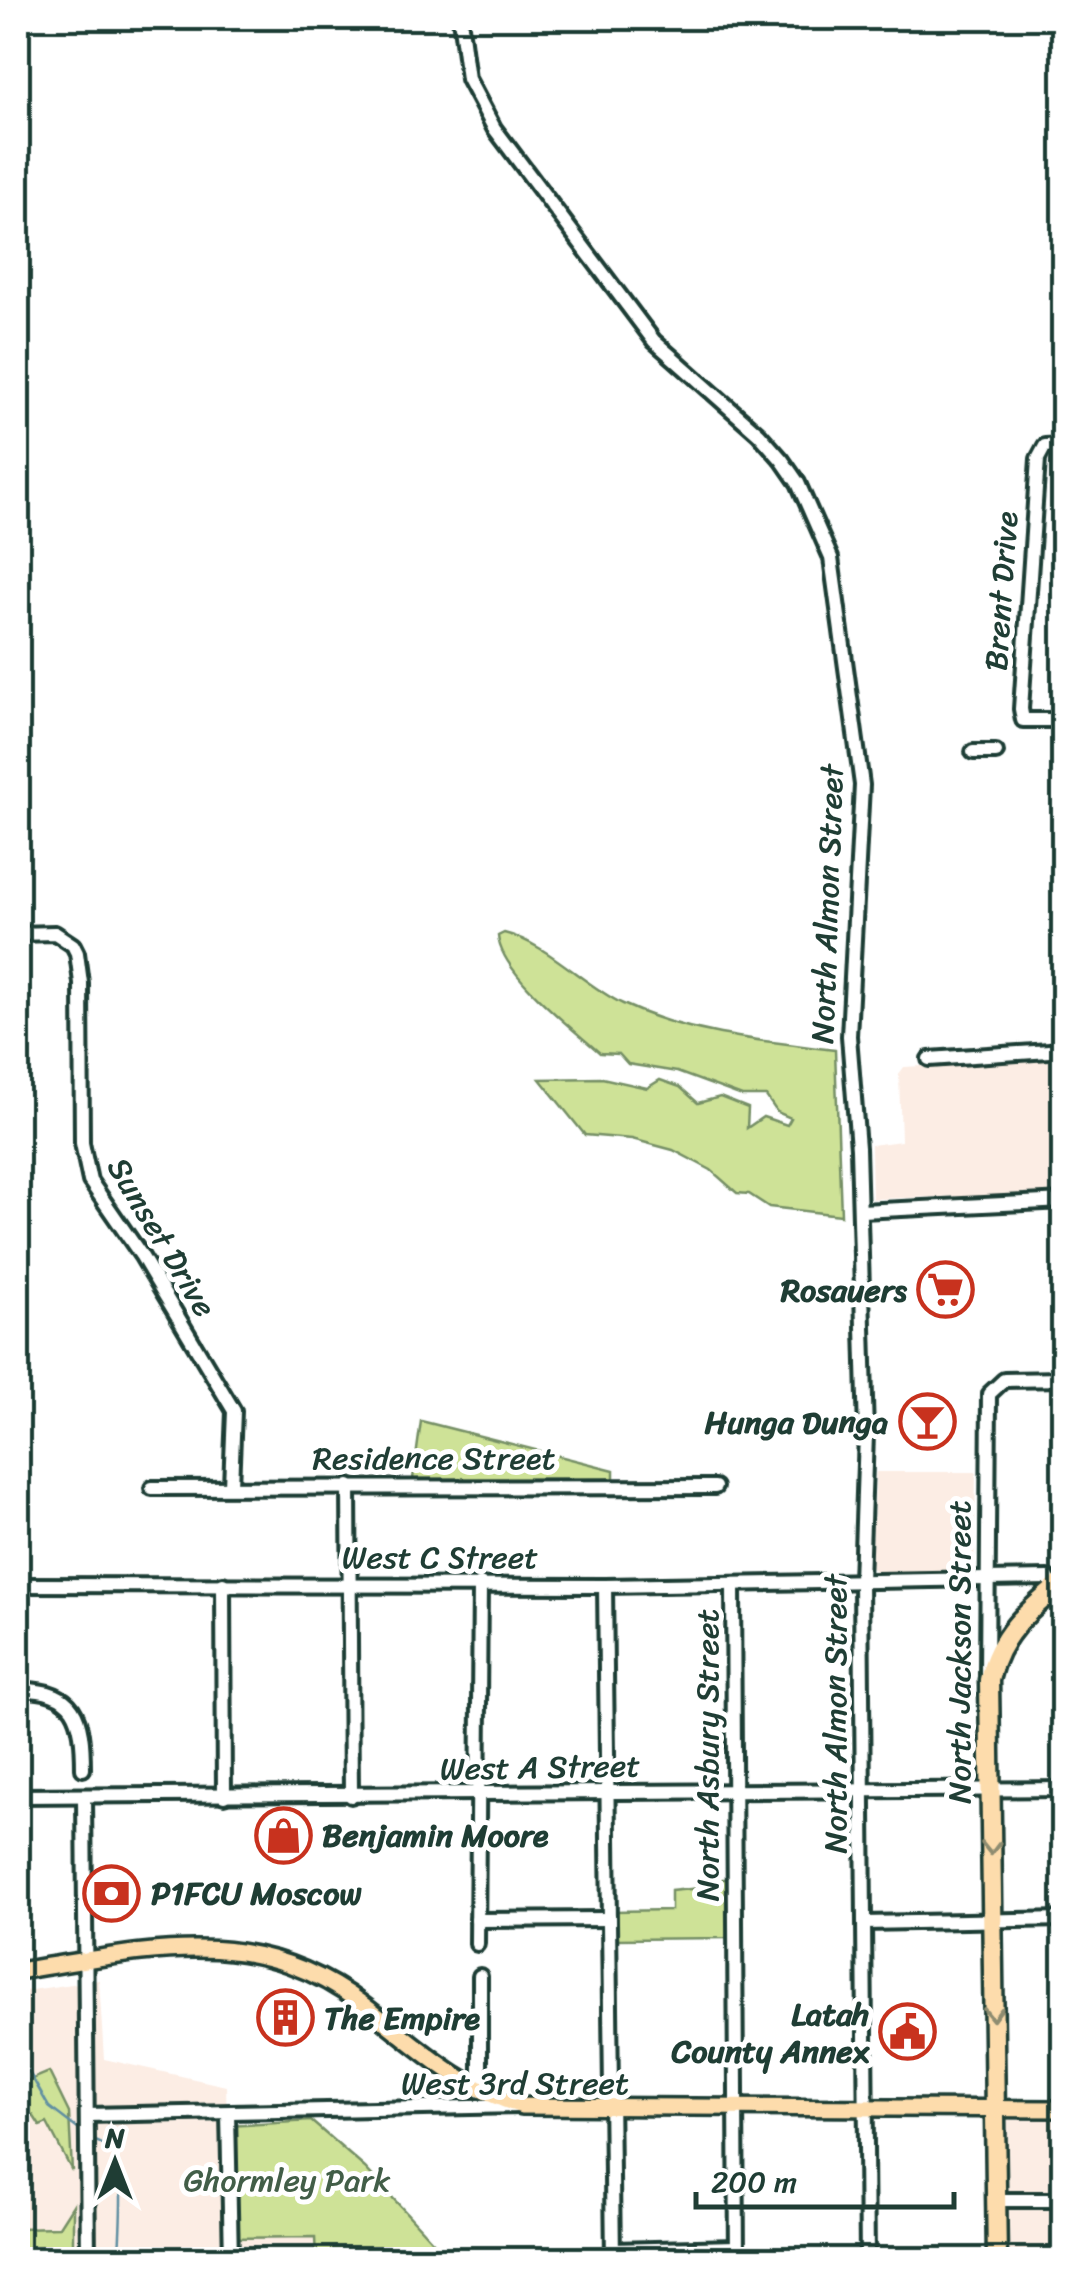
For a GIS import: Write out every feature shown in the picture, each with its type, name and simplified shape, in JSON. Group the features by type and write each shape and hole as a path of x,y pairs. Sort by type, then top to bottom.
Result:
{"highway":[{"path":"988,1680 1000,1645 1058,1582"},
{"name":"North Jackson Street","path":"988,1680 997,2260"}],"main road":[{"path":"18,1971 197,1946 290,1962 326,1979 446,2071 480,2091 522,2106"},
{"name":"West 3rd Street","path":"522,2106 610,2110 1064,2109"}],"street":[{"name":"North Almon Street","path":"460,18 468,79 494,128 654,341 759,434 782,460 798,483 831,558 862,785 849,1036 861,1211 866,1467 862,1582 867,2260"},
{"name":"Brent Drive","path":"1064,445 1045,446 1038,459 1021,695 1023,720 1064,720"},
{"path":"973,752 996,752"},
{"name":"Sunset Drive","path":"18,934 55,933 73,945 81,983 82,1143 90,1181 141,1255 234,1411 232,1486"},
{"path":"930,1059 1064,1050"},
{"path":"861,1211 1064,1201"},
{"name":"North Jackson Street","path":"988,1680 988,1400 993,1386 1004,1380 1064,1380"},
{"path":"349,1486 351,1796"},
{"name":"Residence Street","path":"152,1488 715,1487"},
{"name":"West C Street","path":"18,1585 1058,1582"},
{"path":"223,1584 224,1796"},
{"path":"478,1944 480,1584"},
{"name":"North Asbury Street","path":"734,1584 737,2253"},
{"path":"605,1586 612,2255 737,2253"},
{"path":"18,1690 50,1692 72,1707 82,1728 82,1769"},
{"name":"West A Street","path":"18,1796 1064,1789"},
{"path":"84,1796 88,2260"},
{"path":"84,1846 93,1806 167,1796"},
{"path":"865,1923 1064,1919"},
{"path":"476,1920 608,1923"},
{"path":"480,1976 480,2091"},
{"name":"West 3rd Street","path":"86,2119 495,2110 522,2106"},
{"path":"228,2113 232,2260"},
{"path":"998,2200 1060,2200"}],"shaded area":[{"path":"1063,1058 1063,1193 872,1199 871,1145 901,1141 899,1074 904,1067"},
{"path":"876,1472 976,1472 974,1572 876,1572 871,1567"},
{"path":"1058,1919 1063,1919 1063,2259 1006,2259 1004,2120 1058,2119"},
{"path":"99,1980 104,2059 226,2086 231,2259 18,2259 18,1992"},
{"path":"316,2237 316,2259 240,2259 240,2238"}],"green space":[{"path":"504,933 535,946 608,996 648,1015 727,1035 835,1050 841,1215 769,1207 749,1194 737,1193 711,1170 673,1150 632,1139 585,1135 540,1079 602,1078 647,1088 660,1080 680,1087 698,1103 720,1097 748,1108 747,1128 763,1117 787,1125 791,1118 777,1112 766,1096 742,1096 677,1072 628,1064 619,1054 600,1053 556,1015 511,967 498,936"},
{"path":"421,1421 614,1470 614,1487 412,1486"},
{"path":"716,1879 729,1879 730,1938 614,1939 614,1911 671,1910 671,1891 710,1887"},
{"path":"49,2072 69,2113 72,2171 47,2123 40,2126 33,2115 18,2116 18,2085"},
{"name":"Ghormley Park","path":"311,2121 365,2168 449,2259 316,2259 315,2237 231,2238 228,2126"},
{"path":"73,2205 73,2259 18,2259 18,2228 59,2227"}],"waterway":[{"path":"18,2053 49,2107 83,2133"},
{"path":"94,2140 110,2149 118,2162 119,2260"}],"place":[{"name":"Rosauers","path":"946,1290"},
{"name":"Hunga Dunga","path":"927,1422"},
{"name":"Benjamin Moore","path":"283,1835"},
{"name":"P1FCU Moscow","path":"112,1893"},
{"name":"The Empire","path":"285,2018"},
{"name":"Latah County Annex","path":"908,2032"}]}
